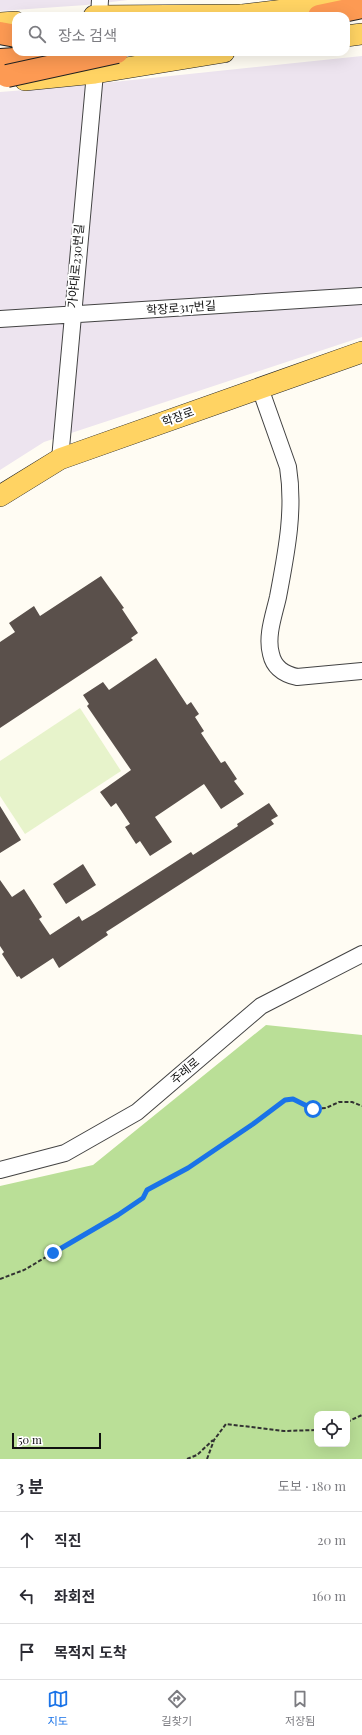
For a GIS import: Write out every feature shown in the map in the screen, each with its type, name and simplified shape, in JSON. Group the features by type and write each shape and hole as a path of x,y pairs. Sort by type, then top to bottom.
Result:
{"highway":[{"path":"338,12 362,7"},
{"path":"350,22 362,20"},
{"path":"0,33 12,36"},
{"path":"0,47 12,46"},
{"path":"0,60 53,56"},
{"path":"0,76 98,56"}],"main road":[{"path":"134,12 155,0"},
{"path":"270,12 362,1"},
{"path":"0,23 12,22"},
{"path":"350,36 362,34"},
{"path":"0,39 12,38"},
{"path":"0,67 142,56"},
{"path":"0,82 94,73 199,56"},
{"name":"학장로","path":"0,496 60,459 362,352"}],"street":[{"path":"99,12 100,0"},
{"name":"가야대로230번길","path":"60,459 94,73"},
{"name":"학장로317번길","path":"0,320 362,296"},
{"path":"260,388 290,476 290,532 271,625 270,653 274,663 280,670 297,676 362,671"},
{"name":"주례로","path":"0,1170 66,1152 137,1112 261,1006 362,954"}],"path":[{"path":"0,1279 24,1270 118,1215 143,1198 147,1190 188,1168 253,1124 285,1100 293,1099 313,1109 326,1108 339,1102 352,1102 362,1106"},
{"path":"350,1421 362,1415"},
{"path":"187,1459 197,1455 214,1440 226,1424 284,1431 314,1430"},
{"path":"207,1459 214,1440"}],"shaded area":[{"path":"0,0 128,0 86,5 0,11"},
{"path":"362,56 362,337 44,442 0,470 0,92 75,86"}],"green space":[{"path":"80,708 121,771 25,834 0,796 0,761"},
{"path":"266,1025 362,1035 362,1459 0,1459 0,1186 93,1165"}],"building":[{"path":"101,576 124,608 122,609 138,633 131,638 133,640 0,728 0,642 15,632 9,623 34,606 40,616"},
{"path":"156,658 187,705 191,702 199,714 195,717 204,731 201,733 221,763 225,761 237,779 234,781 244,794 221,809 204,784 155,817 172,842 150,856 140,841 136,844 125,827 130,824 116,803 111,807 100,792 131,770 87,706 89,704 83,695 103,682 109,690"},
{"path":"269,803 278,816 271,820 274,824 106,932 108,935 59,968 53,958 21,979 19,976 17,977 2,954 4,952 0,946 0,880 12,897 24,889 42,917 39,919 50,935 79,916 82,921 94,914 191,852 193,855 238,826 237,824"},
{"path":"0,806 21,840 0,853"},
{"path":"83,864 96,885 66,904 53,884"}],"route":[{"path":"53,1253 118,1215 143,1198 147,1190 188,1168 253,1124 285,1100 293,1099 313,1109"}]}
